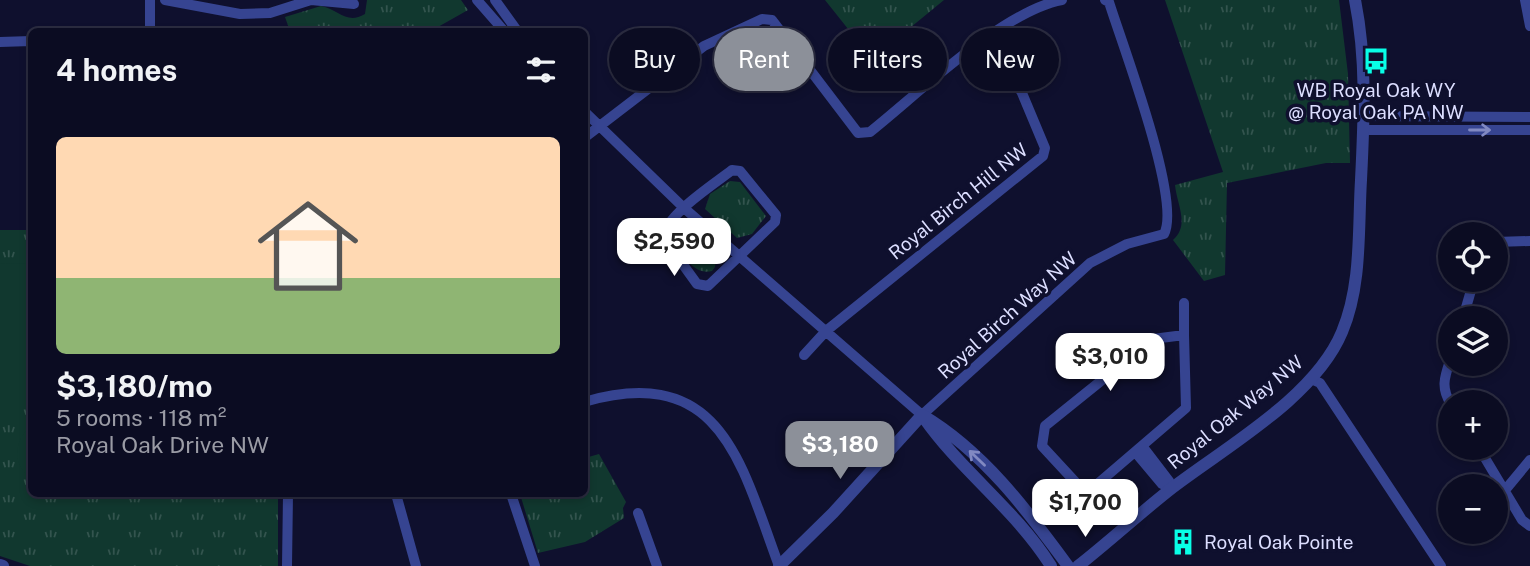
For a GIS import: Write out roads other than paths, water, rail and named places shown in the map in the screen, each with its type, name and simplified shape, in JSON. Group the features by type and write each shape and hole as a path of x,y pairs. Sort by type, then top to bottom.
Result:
{"street":[{"path":"150,0 150,28"},
{"path":"165,0 240,14 270,13 311,0 354,4"},
{"path":"477,0 502,28"},
{"path":"495,0 514,28"},
{"path":"1002,28 1042,4 1062,0"},
{"name":"Royal Birch Way NW","path":"922,415 1090,263 1127,244 1164,234 1170,224 1162,169 1109,2 1105,0"},
{"name":"Royal Oak Way NW","path":"1078,566 1311,379 1329,357 1343,331 1352,298 1364,123 1363,60 1355,0"},
{"path":"1525,0 1530,26"},
{"path":"588,135 704,46 762,19 772,20 858,133 870,132 961,59"},
{"path":"0,42 28,41"},
{"name":"Royal Birch Hill NW","path":"826,331 1043,156 1045,148 1021,91"},
{"path":"588,115 684,208 922,415 962,444 1007,487 1068,566"},
{"path":"1364,123 1530,117"},
{"path":"1364,123 1530,130"},
{"path":"732,170 740,171 776,215 775,222 739,256 708,286 697,284 663,237 664,228 684,208 732,170"},
{"path":"1508,242 1530,241"},
{"path":"1184,303 1186,408 1095,486 1079,486 1042,446 1045,426 1153,339 1184,335"},
{"path":"803,355 826,331"},
{"path":"1311,379 1320,383 1441,566"},
{"path":"588,401 636,392 666,396 691,405 710,419 739,460 779,566 834,513 922,415"},
{"path":"922,415 935,434 1003,503 1051,566"},
{"path":"1140,450 1162,484 1171,489"},
{"path":"1508,487 1530,460"},
{"path":"1508,493 1522,520 1530,526"},
{"path":"287,566 288,497"},
{"path":"397,497 416,566"},
{"path":"512,497 535,566"},
{"path":"638,513 657,566"},
{"path":"1098,566 1112,538"}],"place":[{"name":"WB Royal Oak WY @ Royal Oak PA NW","path":"1376,61"},
{"name":"Royal Oak Pointe","path":"1183,542"}]}
